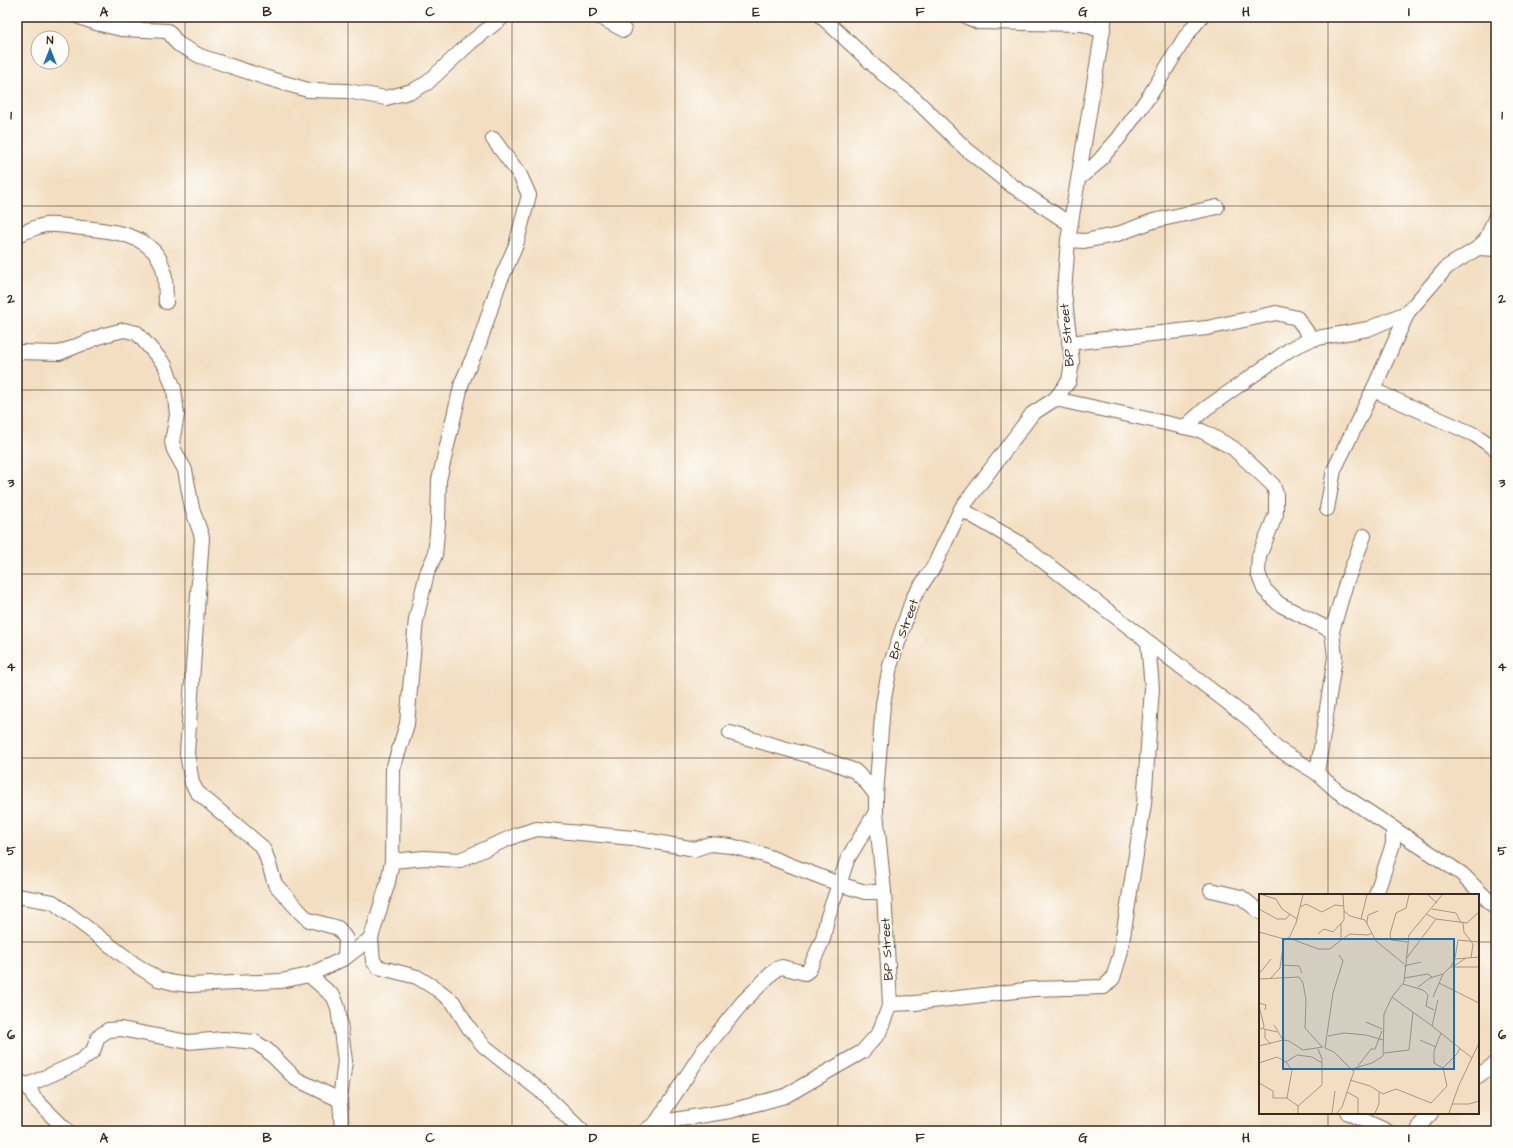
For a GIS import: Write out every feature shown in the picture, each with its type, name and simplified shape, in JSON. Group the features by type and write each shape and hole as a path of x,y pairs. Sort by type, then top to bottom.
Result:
{"street":[{"path":"79,17 121,29 168,31 178,44 200,56 308,90 347,91 386,98 412,91 427,83 470,43 503,17"},
{"path":"600,17 624,30"},
{"path":"822,17 882,74 915,100 966,149 1011,185 1070,224"},
{"path":"967,17 978,22 1083,24 1102,31"},
{"name":"BP Street","path":"650,1127 730,1111 785,1096 862,1052 879,1032 890,1004 884,892 876,812 876,796 883,704 890,666 913,598 934,566 962,509 1032,414 1055,399 1069,381 1072,362 1064,292 1068,240 1105,17"},
{"path":"1079,178 1096,164 1118,139 1150,95 1186,36 1201,17"},
{"path":"493,139 520,175 529,195 516,245 498,286 479,344 462,382 439,480 438,522 435,555 427,573 416,619 407,724 393,769 392,861 388,882 371,938 373,960 378,966 417,977 438,990 453,1002 468,1028 484,1046 543,1093 582,1131"},
{"path":"1068,240 1084,241 1115,235 1153,221 1217,207"},
{"path":"1327,510 1334,470 1374,390 1408,312 1446,267 1478,248 1486,240 1496,216"},
{"path":"17,235 45,225 119,232 137,239 152,250 159,259 165,272 166,302"},
{"path":"1478,248 1496,249"},
{"path":"1185,426 1205,409 1292,348 1312,339 1368,329 1408,312"},
{"path":"1069,343 1207,328 1276,313 1297,318 1312,339"},
{"path":"17,352 59,353 104,335 124,330 137,333 165,365 174,389 177,415 172,442 174,450 185,470 192,508 202,536 187,753 192,783 197,792 261,846 265,852 275,884 302,914 309,920 338,928 346,939 345,958"},
{"path":"1374,390 1475,435 1496,449"},
{"path":"1055,399 1185,426 1202,431 1233,448 1272,485 1276,494 1276,514 1259,556 1258,573 1264,589 1279,604 1332,631"},
{"path":"962,509 1018,542 1253,722 1276,748 1317,773 1337,791 1462,874 1496,908"},
{"path":"1317,773 1335,657 1332,631 1346,582 1364,536"},
{"path":"890,1004 915,1004 1033,989 1104,986 1113,978 1120,955 1144,804 1152,688 1148,642"},
{"path":"730,733 829,761 855,771 866,782 876,796"},
{"path":"650,1127 703,1051 743,1002 776,969 782,967 805,973 809,970 823,939 827,920 848,858 876,812"},
{"path":"1376,894 1393,844 1393,828"},
{"path":"392,861 424,858 460,860 518,835 537,829 633,838 695,849 710,844 731,846 764,855 839,884 866,892 884,892"},
{"path":"1211,890 1241,897 1259,911"},
{"path":"17,896 53,902 136,966 158,979 190,985 280,981 309,975 345,958 371,938"},
{"path":"309,975 334,998 338,1008 345,1061 340,1100 342,1131"},
{"path":"67,1131 34,1098 23,1083 80,1062 93,1051 98,1037 108,1030 121,1029 188,1042 224,1039 255,1042 267,1050 296,1079 340,1100"},
{"path":"1479,1075 1496,1063"},
{"path":"1350,1114 1387,1131"},
{"path":"1418,1131 1421,1124 1430,1114"}]}
